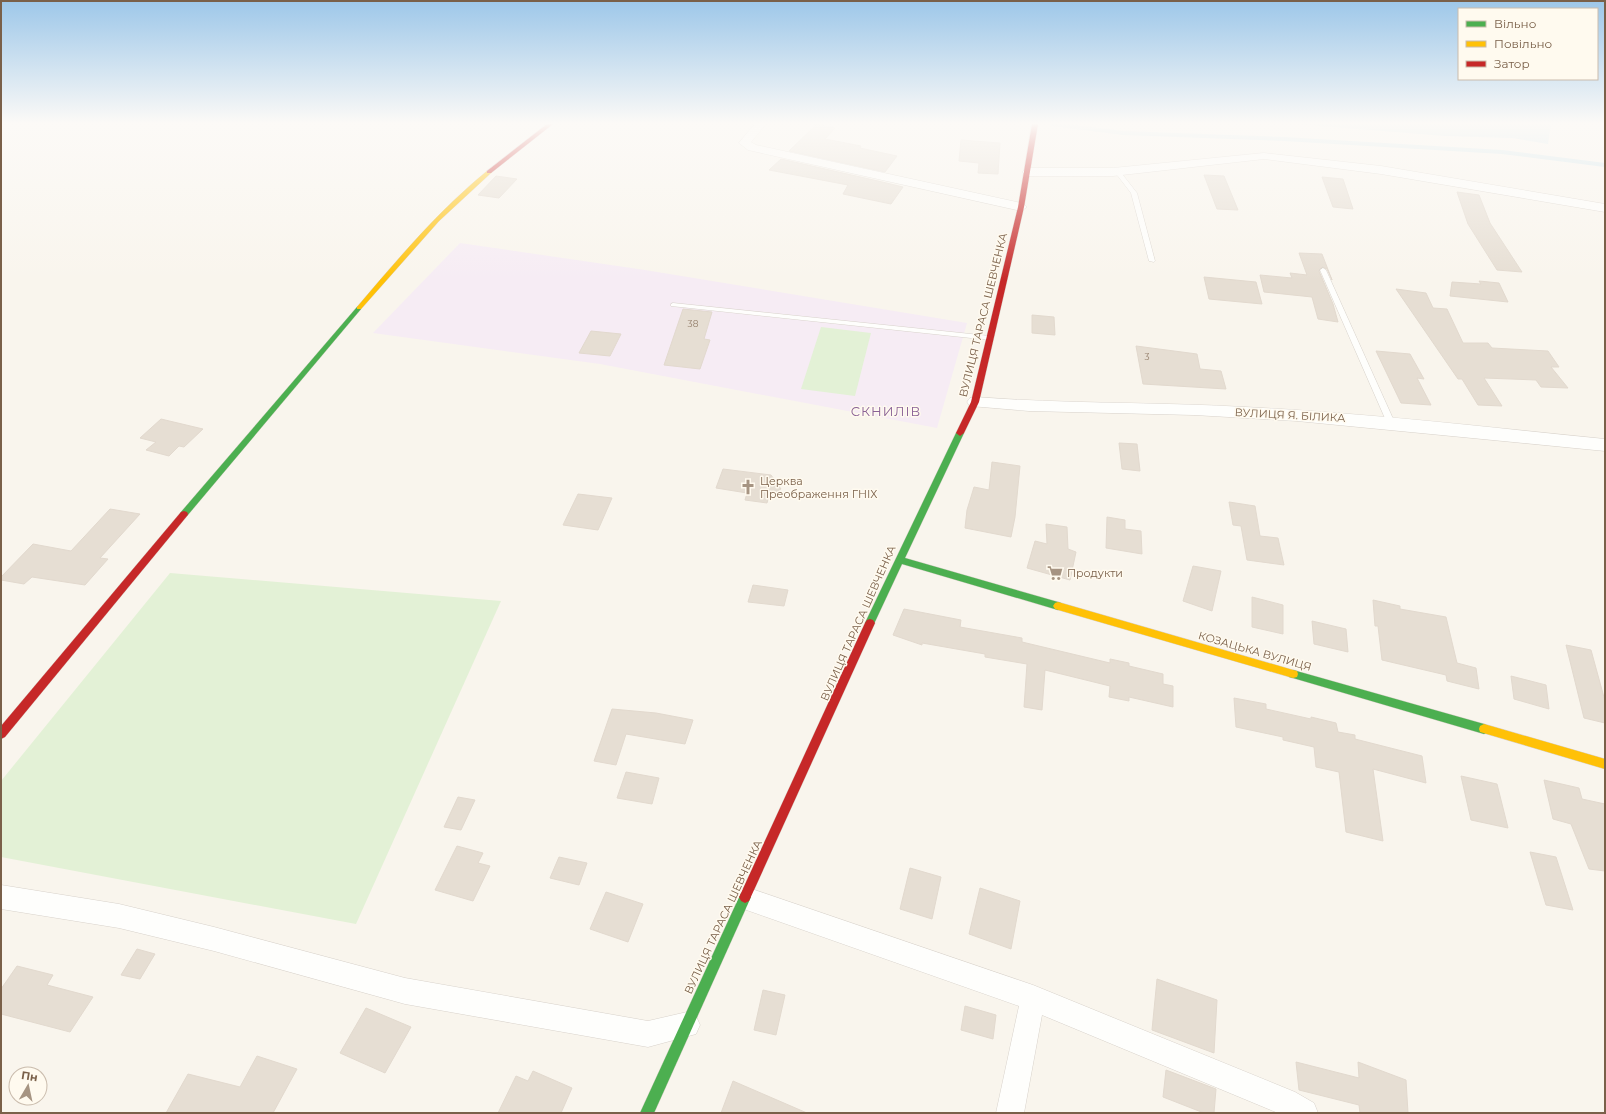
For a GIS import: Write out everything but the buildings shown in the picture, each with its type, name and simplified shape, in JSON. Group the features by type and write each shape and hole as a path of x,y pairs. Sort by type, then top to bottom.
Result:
{"street":[{"path":"1,734 227,462 422,235 484,176"},
{"path":"880,176 1021,207"},
{"name":"ВУЛИЦЯ ТАРАСА ШЕВЧЕНКА","path":"646,1113 746,899 899,560 975,402 1027,176"},
{"path":"1407,176 1605,208"},
{"name":"ВУЛИЦЯ Я. БІЛИКА","path":"975,402 1011,406 1193,410 1391,423 1605,445"},
{"name":"КОЗАЦЬКА ВУЛИЦЯ","path":"899,560 1605,764"},
{"path":"1,897 119,916 214,939 405,991 648,1034 687,1024"},
{"path":"746,899 1033,998 1285,1102 1304,1113"},
{"path":"1010,1113 1033,998"}],"lane":[{"path":"1121,176 1134,193 1152,262"},
{"path":"1323,270 1391,423"},
{"path":"674,305 990,338"}],"shaded area":[{"path":"460,243 645,270 967,323 937,428 600,364 373,333"}],"green space":[{"path":"821,327 871,333 855,396 801,389"},
{"path":"170,573 501,601 356,924 1,857 1,781"}],"traffic: fast":[{"path":"184,514 359,308"},
{"path":"870,623 960,433"},
{"path":"899,560 1058,606"},
{"path":"1293,674 1484,729"},
{"path":"647,1113 745,897"}],"traffic: slow":[{"path":"359,308 437,219 484,176"},
{"path":"1058,606 1293,674"},
{"path":"1484,729 1605,764"}],"traffic: jam":[{"path":"960,433 975,402 1021,207 1026,176"},
{"path":"1,734 184,514"},
{"path":"745,897 870,623"}],"place":[{"name":"Церква Преображення ГНІХ","path":"748,487"},
{"name":"Продукти","path":"1055,573"}],"district":[{"name":"СКНИЛІВ","path":"886,411"}]}
